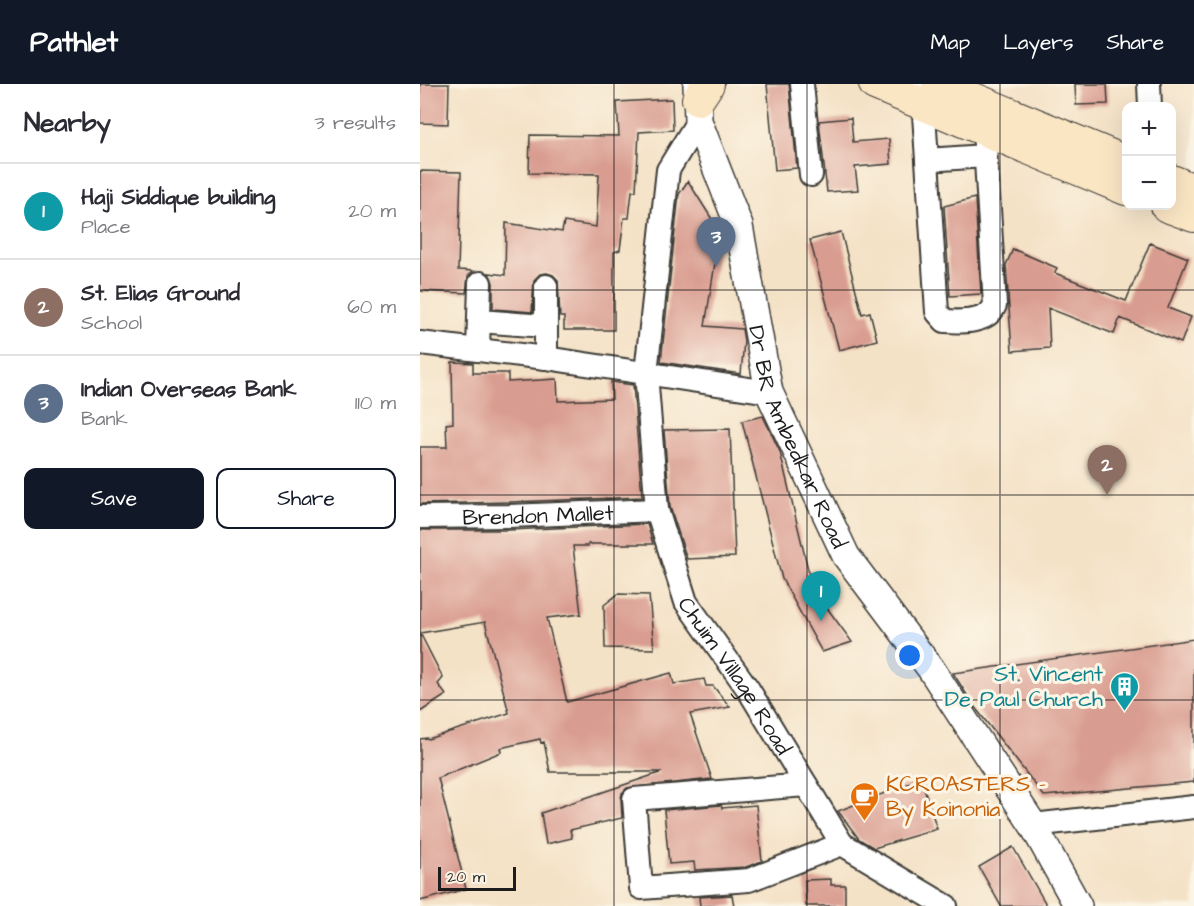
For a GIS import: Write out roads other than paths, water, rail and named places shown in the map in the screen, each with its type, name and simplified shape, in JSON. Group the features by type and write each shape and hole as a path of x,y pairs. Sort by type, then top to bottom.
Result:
{"main road":[{"path":"875,84 940,90 1122,160"},
{"path":"940,90 985,143 1122,188"},
{"path":"1176,183 1194,190"},
{"path":"1176,209 1194,216"}],"street":[{"path":"802,84 811,175"},
{"path":"1149,84 1150,102"},
{"path":"927,160 985,143 995,305 993,311 982,319 945,321 937,312 927,160 940,90"},
{"name":"Chuim Village Road","path":"700,97 668,170 646,373 657,510 686,602 748,689 842,844 946,906"},
{"name":"Dr BR Ambedkar Road","path":"700,97 739,226 769,392 846,556 931,669 1033,825 1078,906"},
{"path":"478,350 480,283"},
{"path":"546,286 546,358"},
{"path":"479,321 545,326"},
{"path":"420,343 546,358 769,392"},
{"name":"Brendon Mallet","path":"420,517 657,510"},
{"path":"806,785 634,799 641,888 749,880 842,844"},
{"path":"1033,825 1194,807"}],"place":[{"name":"Indian Overseas Bank","path":"716,267"},
{"name":"St. Elias Ground","path":"1107,495"},
{"name":"Haji Siddique building","path":"821,621"},
{"name":"St. Vincent De Paul Church","path":"1124,712"},
{"name":"KCROASTERS - By Koinonia","path":"865,822"}]}
